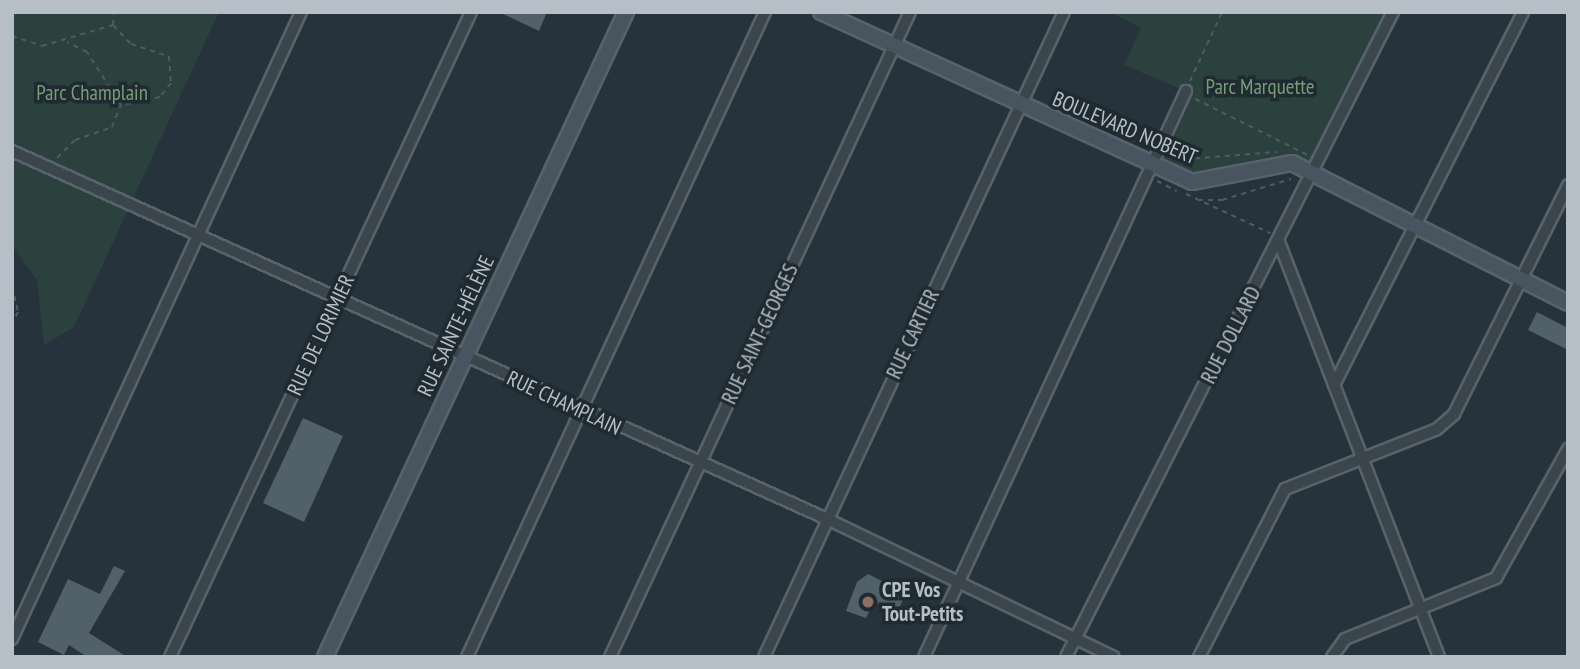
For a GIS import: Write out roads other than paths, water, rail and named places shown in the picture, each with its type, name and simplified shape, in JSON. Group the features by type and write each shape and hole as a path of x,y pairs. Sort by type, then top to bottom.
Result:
{"street":[{"path":"12,639 301,12"},
{"name":"RUE DE LORIMIER","path":"170,657 471,12"},
{"name":"RUE SAINTE-HÉLÈNE","path":"325,657 626,12"},
{"path":"467,657 765,12"},
{"name":"BOULEVARD NOBERT","path":"821,12 1192,182 1293,163 1568,303"},
{"name":"RUE SAINT-GEORGES","path":"610,657 910,12"},
{"name":"RUE CARTIER","path":"764,657 1064,12"},
{"name":"RUE DOLLARD","path":"1066,657 1279,242 1392,12"},
{"path":"1334,385 1417,226 1523,12"},
{"path":"924,657 1186,91"},
{"name":"RUE CHAMPLAIN","path":"12,151 199,234 581,411 827,519 1114,657"},
{"path":"1199,657 1284,489 1447,423 1568,185"},
{"path":"1279,242 1439,657"},
{"path":"1332,657 1345,639 1421,611 1503,572 1568,449"}],"place":[{"name":"CPE Vos Tout-Petits","path":"868,602"}],"park label":[{"name":"Parc Marquette","path":"1260,87"},
{"name":"Parc Champlain","path":"92,93"}]}
